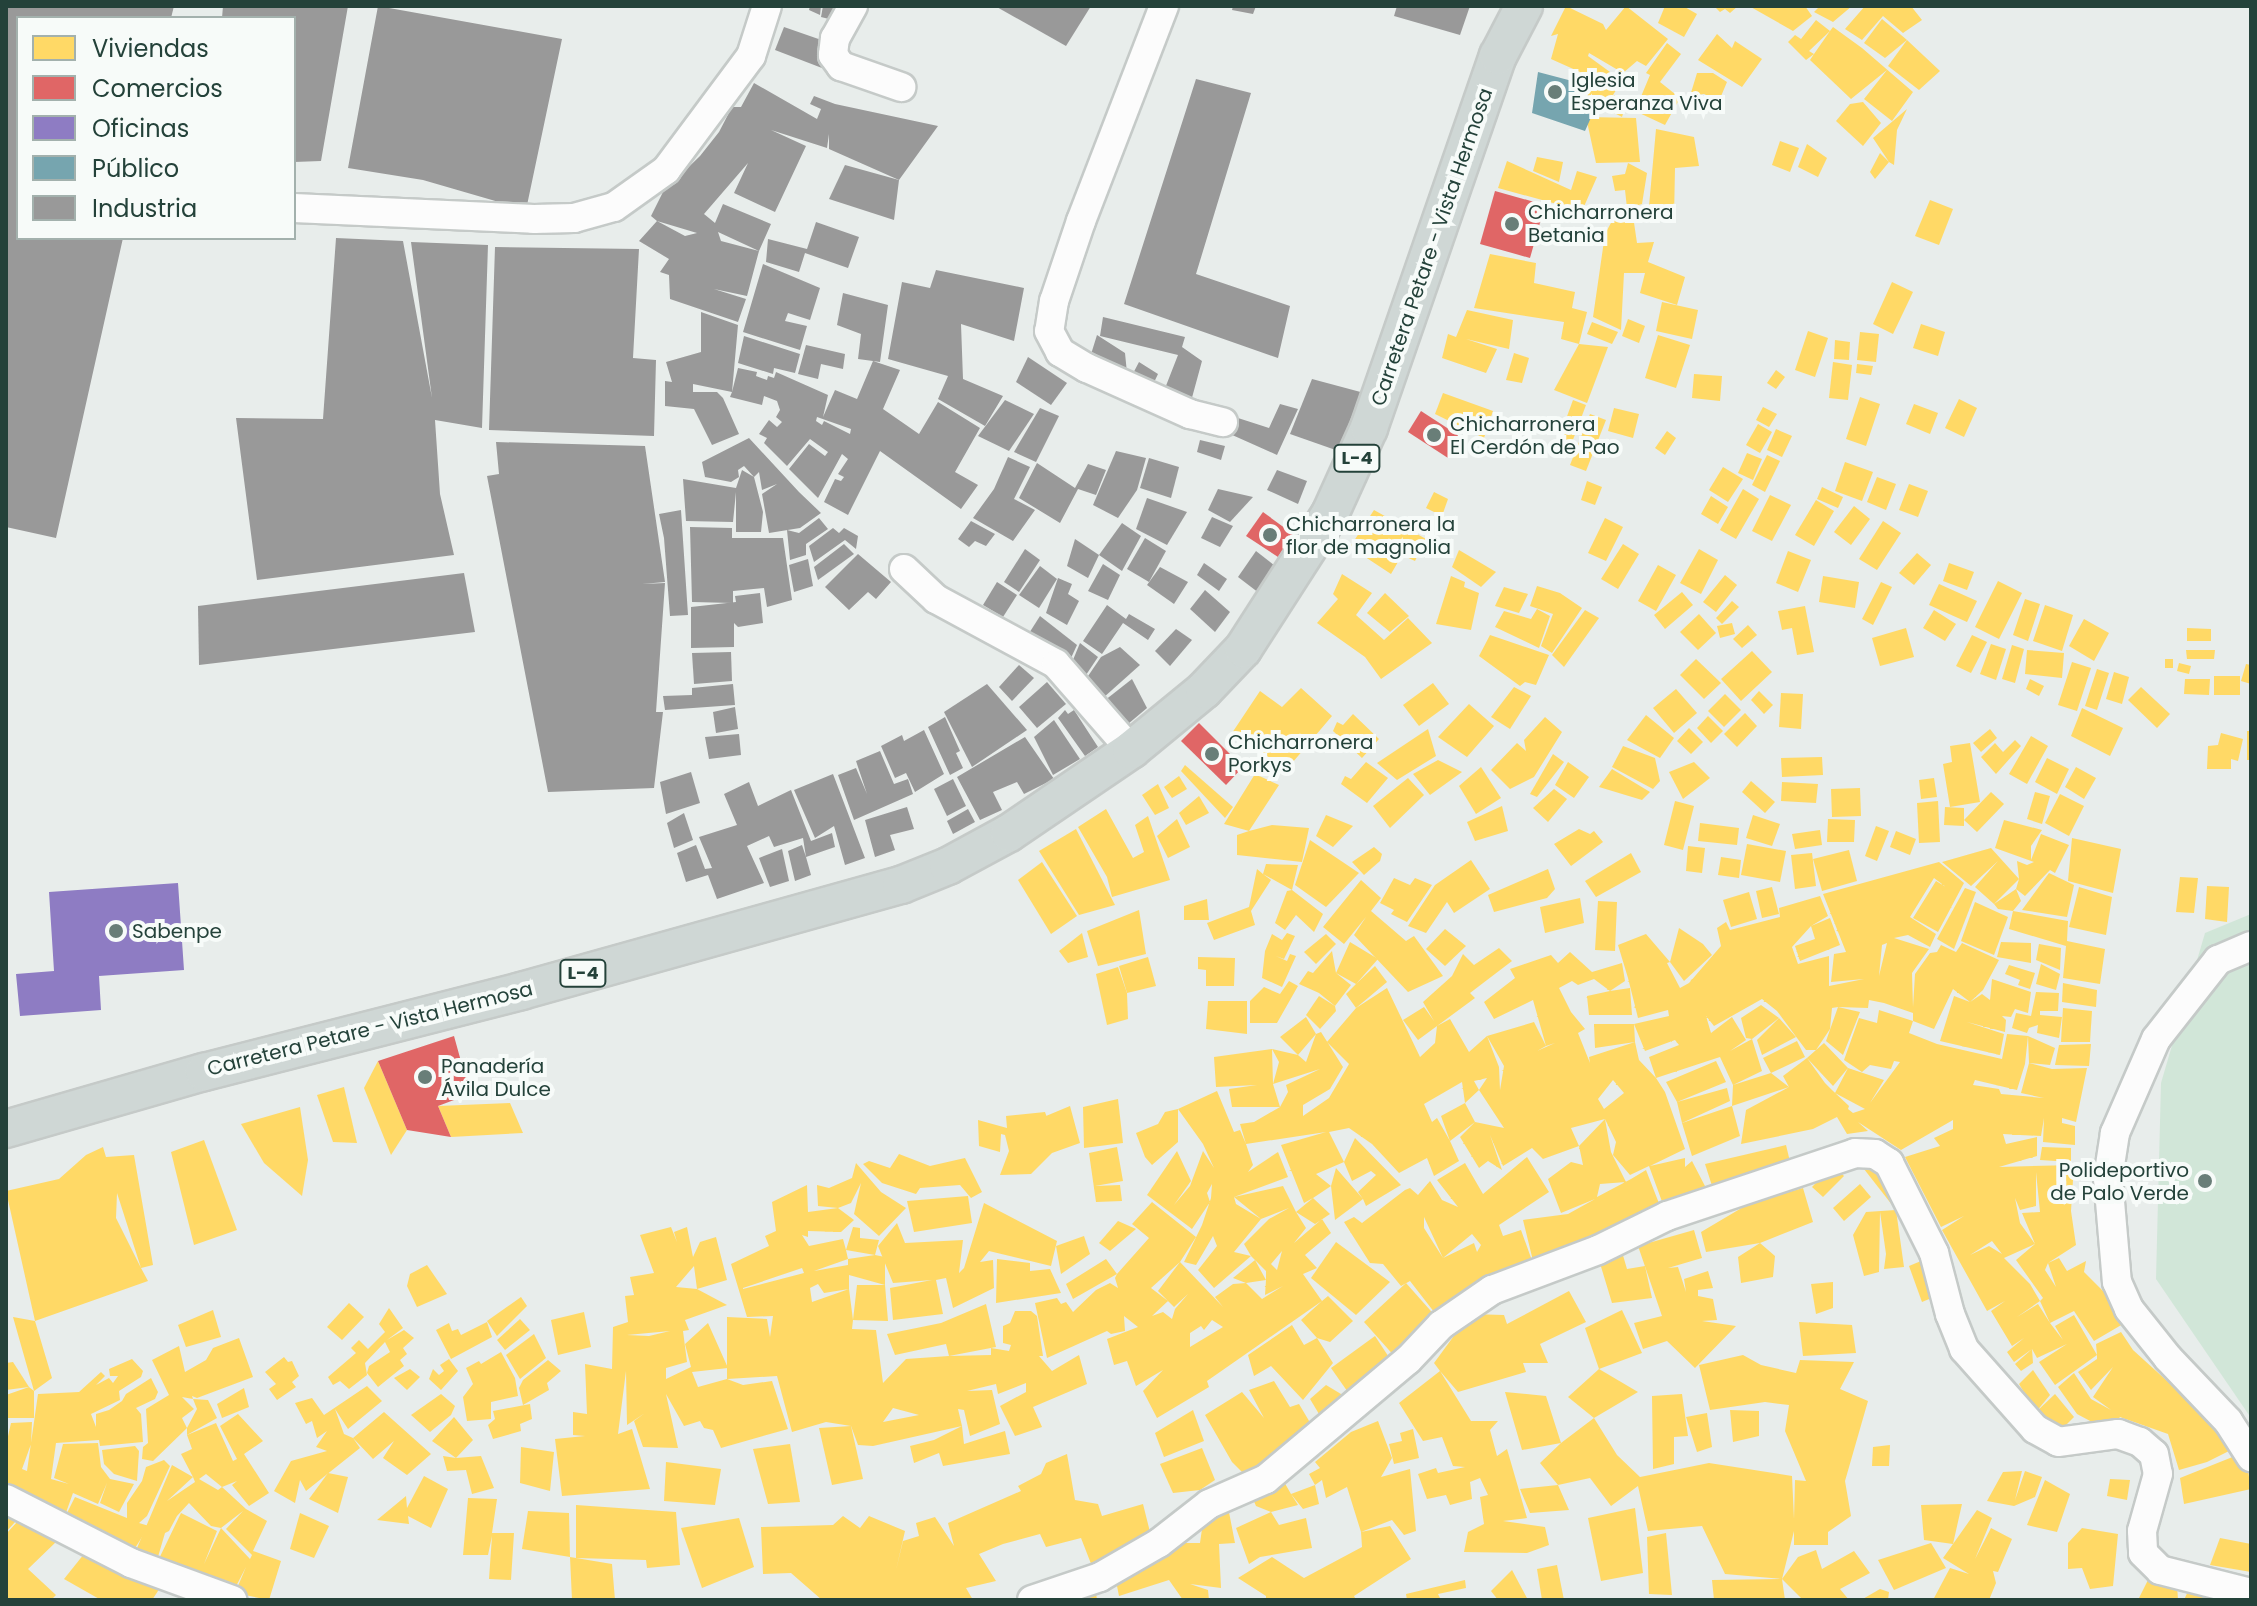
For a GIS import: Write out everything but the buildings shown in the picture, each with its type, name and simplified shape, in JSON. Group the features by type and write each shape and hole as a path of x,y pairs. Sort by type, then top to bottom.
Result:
{"main road":[{"name":"Carretera Petare - Vista Hermosa","path":"6,1129 204,1072 521,991 901,885 948,866 1009,833 1131,750 1204,690 1243,649 1330,514 1369,428 1494,69 1524,6"}],"street":[{"path":"296,208 534,219 574,218 614,207 666,170 751,56 767,6"},
{"path":"853,6 835,38 833,55 841,66 901,87"},
{"path":"1164,6 1081,221 1054,301 1049,331 1060,352 1087,368 1190,414 1223,422"},
{"path":"904,569 936,599 1056,664 1131,750"},
{"path":"2251,946 2218,960 2188,994 2156,1039 2115,1133 2108,1178 2117,1282 2129,1309 2168,1358 2228,1421 2251,1457"},
{"path":"1032,1600 1100,1577 1159,1543 1209,1504 1266,1479 1408,1360 1441,1325 1492,1290 1598,1250 1667,1216 1855,1153 1875,1154 1889,1163 1934,1253 1950,1314 1964,1349 2035,1429 2058,1442 2118,1434 2140,1442 2154,1454 2158,1474 2142,1531 2143,1553 2160,1570 2251,1593"},
{"path":"6,1499 131,1563 232,1600"}],"green space":[{"name":"Polideportivo de Palo Verde","path":"2251,914 2251,1418 2156,1279 2161,1083 2205,933"}],"place":[{"name":"Iglesia Esperanza Viva","path":"1555,92"},
{"name":"Chicharronera Betania","path":"1512,224"},
{"name":"Chicharronera El Cerdón de Pao","path":"1434,435"},
{"name":"Chicharronera la flor de magnolia","path":"1270,535"},
{"name":"Chicharronera Porkys","path":"1212,754"},
{"name":"Sabenpe","path":"116,931"},
{"name":"Panadería Ávila Dulce","path":"425,1077"},
{"name":"Polideportivo de Palo Verde","path":"2205,1181"}]}
